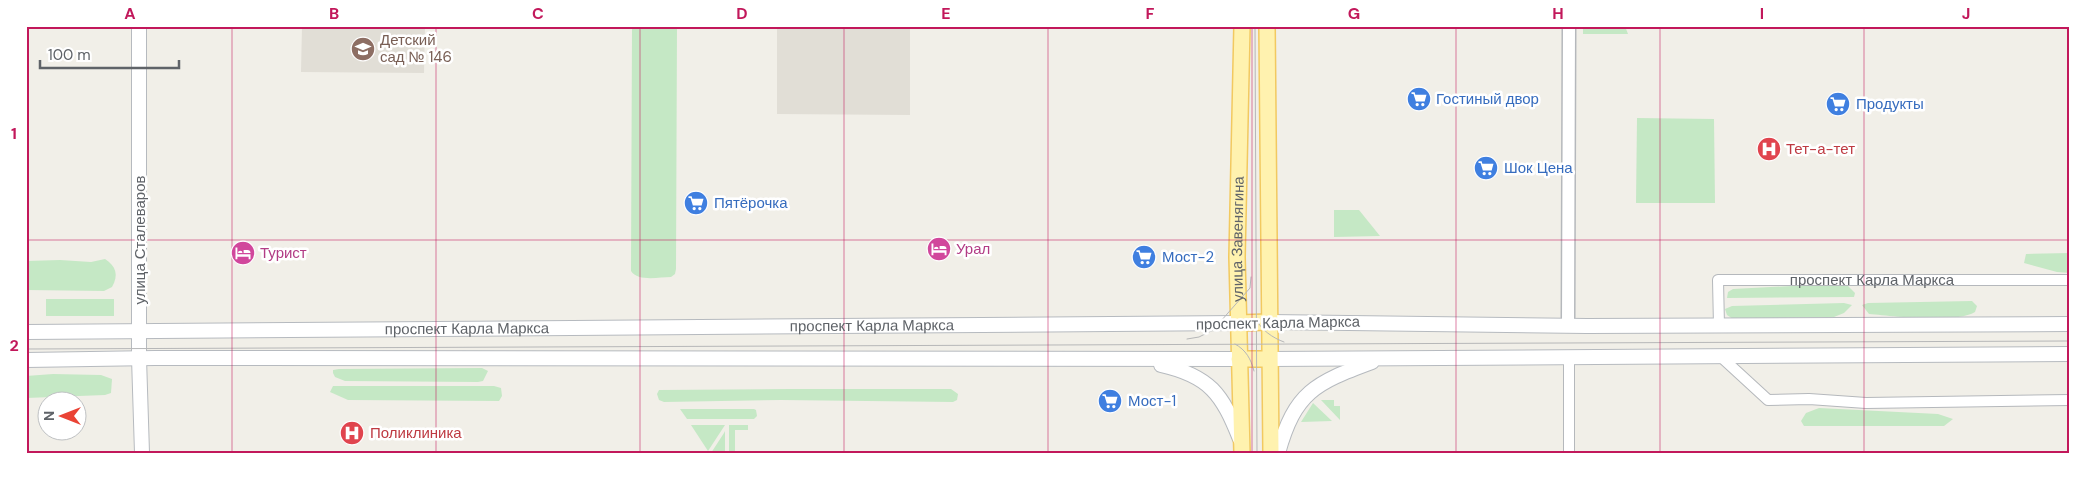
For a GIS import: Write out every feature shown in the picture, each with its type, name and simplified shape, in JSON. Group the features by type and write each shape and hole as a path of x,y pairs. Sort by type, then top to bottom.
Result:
{"main road":[{"name":"улица Сталеваров","path":"139,26 142,453"},
{"name":"улица Завенягина","path":"1242,26 1238,224 1238,323 1242,448"},
{"name":"улица Завенягина","path":"1267,26 1271,453"},
{"name":"проспект Карла Маркса","path":"26,332 1269,322 1719,326 2070,324"},
{"name":"проспект Карла Маркса","path":"26,360 140,358 1269,359 2070,354"},
{"path":"1278,453 1284,432 1297,407 1307,393 1340,373 1382,358"},
{"path":"1138,359 1181,370 1207,384 1229,413 1242,448"}],"street":[{"path":"1568,325 1569,26"},
{"name":"проспект Карла Маркса","path":"1719,326 1718,280 2070,280"},
{"path":"1719,355 1768,400 1809,399 1866,403 2070,400"},
{"path":"1569,356 1569,453"}],"shaded area":[{"name":"Детский сад № 146","path":"302,26 425,26 424,73 301,72"},
{"path":"777,26 910,26 910,115 777,114"}],"green space":[{"path":"632,26 677,26 676,269 675,274 671,277 644,278 631,271"},
{"path":"1583,26 1625,26 1628,34 1583,34"},
{"path":"1637,118 1714,119 1715,203 1636,203"},
{"path":"1334,210 1359,210 1380,236 1334,237"},
{"path":"2070,253 2070,273 2057,272 2024,263 2026,254"},
{"path":"105,259 112,265 116,275 112,287 104,291 26,290 26,261 60,260 91,262"},
{"path":"1811,285 1848,286 1855,293 1854,297 1727,298 1728,292 1733,289"},
{"path":"46,299 114,299 114,316 46,316"},
{"path":"1972,301 1977,306 1975,312 1953,318 1869,314 1862,305 1868,303"},
{"path":"1844,303 1852,305 1844,313 1834,317 1733,319 1727,315 1725,309 1732,306"},
{"path":"482,368 488,371 483,381 478,382 345,381 335,377 333,373 333,370 339,369"},
{"path":"53,374 101,375 112,379 111,393 88,396 88,392 38,392 38,398 26,398 26,376"},
{"path":"333,386 494,386 501,388 502,396 499,401 348,400 330,392"},
{"path":"951,389 958,394 957,400 953,402 781,400 664,402 659,400 657,394 659,390"},
{"path":"1321,400 1334,400 1334,406 1340,406 1340,420"},
{"path":"1313,403 1332,421 1301,422"},
{"path":"1819,408 1938,414 1953,419 1944,426 1804,426 1801,421 1806,413"},
{"path":"680,409 754,409 757,416 754,419 687,419"},
{"path":"691,425 725,425 708,451"},
{"path":"729,425 748,425 748,430 735,430 735,453 729,453"},
{"path":"725,431 725,453 711,453 724,433"}],"tram line":[{"path":"1255,26 1257,453"},
{"path":"1187,339 1199,337 1213,330 1250,288 1251,277"},
{"path":"1256,319 1268,333 1284,342"},
{"path":"26,349 2070,341"},
{"path":"1235,344 1247,355 1254,371"}],"place":[{"name":"Детский сад № 146","path":"363,49"},
{"name":"Гостиный двор","path":"1419,99"},
{"name":"Продукты","path":"1838,104"},
{"name":"Тет-а-тет","path":"1769,149"},
{"name":"Шок Цена","path":"1486,168"},
{"name":"Пятёрочка","path":"696,203"},
{"name":"Урал","path":"939,249"},
{"name":"Турист","path":"243,253"},
{"name":"Мост-2","path":"1144,257"},
{"name":"Мост-1","path":"1110,401"},
{"name":"Поликлиника","path":"352,433"}]}
